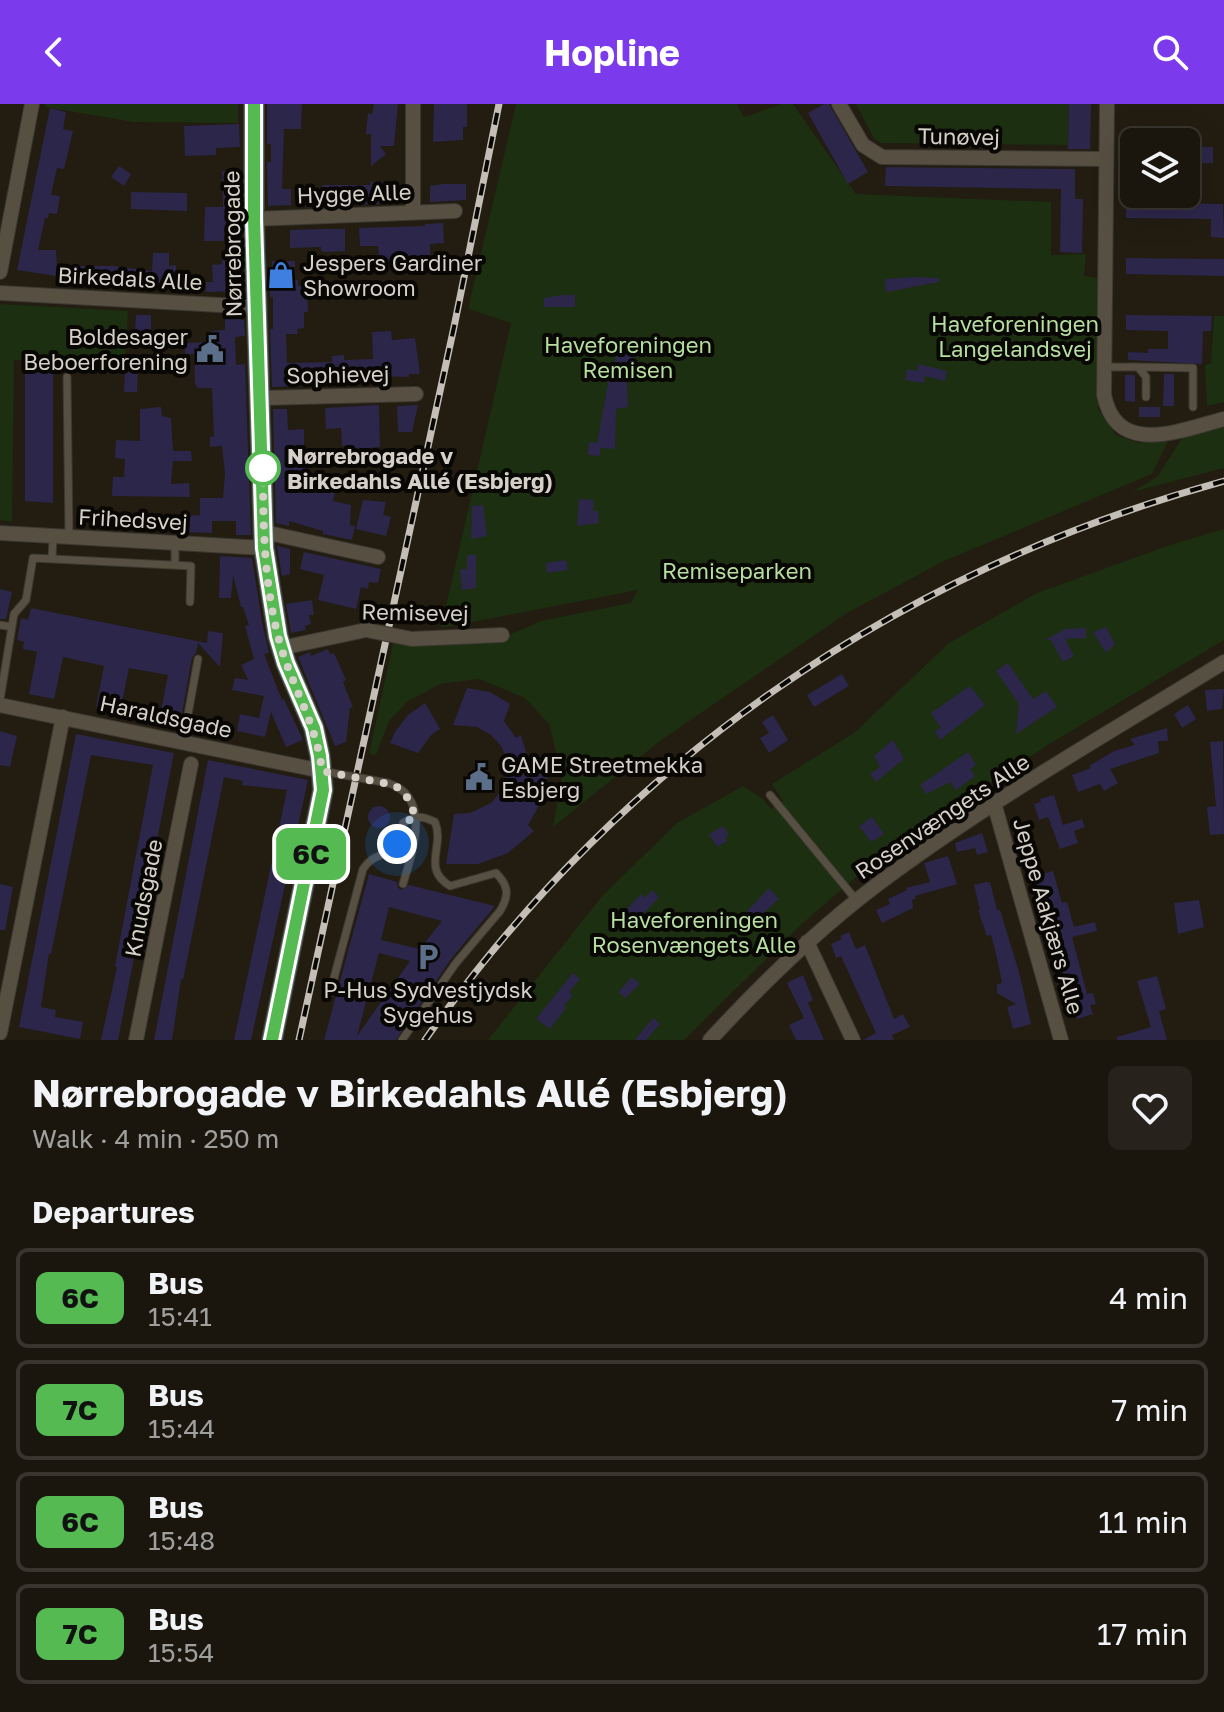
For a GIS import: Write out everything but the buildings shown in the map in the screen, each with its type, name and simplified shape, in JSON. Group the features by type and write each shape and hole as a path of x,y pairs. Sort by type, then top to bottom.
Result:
{"street":[{"path":"0,272 32,104"},
{"name":"Nørrebrogade","path":"254,104 254,219 262,398 264,540 281,648 314,728 323,790 272,1040"},
{"path":"413,104 413,212"},
{"name":"Tunøvej","path":"839,104 863,145 882,157 1106,159"},
{"path":"1107,104 1104,367 1107,409 1123,429 1150,437 1224,419"},
{"name":"Hygge Alle","path":"254,219 455,211"},
{"name":"Birkedals Alle","path":"0,293 257,307"},
{"name":"Sophievej","path":"262,398 416,394"},
{"name":"Frihedsvej","path":"0,533 175,543 264,540 378,557"},
{"name":"Remisevej","path":"281,648 366,630 412,639 502,635"},
{"name":"Rosenvængets Alle","path":"710,1040 807,942 889,875 994,803 1224,662"},
{"name":"Haraldsgade","path":"0,702 322,771"},
{"path":"0,1033 63,717"},
{"name":"Knudsgade","path":"136,1040 191,764"},
{"name":"Jeppe Aakjærs Alle","path":"994,803 1061,1040"},
{"path":"807,942 853,1040"}],"lane":[{"path":"1104,367 1193,368 1193,407"},
{"path":"1138,367 1146,377 1146,397"},
{"path":"67,377 69,537"},
{"path":"52,559 53,536"},
{"path":"175,543 175,565"},
{"path":"0,702 14,614 26,600 33,558 191,566 190,602"},
{"path":"0,625 12,627"},
{"path":"183,742 198,659"},
{"path":"322,771 388,783 405,793 416,817 416,837 403,884"},
{"path":"770,795 857,901"},
{"path":"330,993 363,869 397,844 403,823 416,817 426,817 435,822 439,831 435,870 440,879 450,886 496,873 508,891 500,911 456,963 402,1040"}],"green space":[{"path":"45,104 238,104 238,123 133,122 45,107"},
{"path":"516,104 737,104 744,117 782,104 793,104 856,194 1051,202 1051,255 1086,254 1084,276 1098,278 1098,409 1116,435 1139,443 1168,441 1152,474 944,561 847,613 660,741 553,827 562,777 549,724 525,698 479,679 440,684 407,702 389,721 376,755 369,754 393,644 498,640 541,621 631,603 638,590 441,628 511,323 468,309"},
{"path":"856,104 1069,104 1068,145 882,143 874,139"},
{"path":"0,304 128,311 125,362 14,360 12,522 0,520"},
{"path":"1214,316 1224,316 1224,402 1207,406 1205,365 1211,364"},
{"path":"1224,427 1224,468 1132,492 1157,477 1183,437"},
{"name":"Haveforeningen Rosenvængets Alle","path":"1224,529 1224,640 1046,746 886,851 803,923 684,1040 488,1040 603,895 677,823 743,786 763,799 771,809 783,801 772,784 854,733 949,643 1037,593"}],"railway":[{"path":"299,1040 454,327 499,104"},
{"path":"425,1040 502,940 586,848 677,765 775,690 879,624 989,567 1104,519 1224,481"}],"bus line":[{"name":"6C","path":"254,104 254,219 262,398 264,548 278,636 314,728 323,790 272,1040"}],"place":[{"name":"Jespers Gardiner Showroom","path":"281,275"},
{"name":"Boldesager Beboerforening","path":"210,349"},
{"name":"Nørrebrogade v Birkedahls Allé (Esbjerg)","path":"263,468"},
{"name":"GAME Streetmekka Esbjerg","path":"479,777"},
{"name":"P-Hus Sydvestjydsk Sygehus","path":"428,957"}],"route":[{"path":"263,468 264,548 278,636 314,728 322,771 388,783 405,793 416,817 403,823 397,844"}],"park label":[{"name":"Haveforeningen Langelandsvej","path":"1015,336"},
{"name":"Haveforeningen Remisen","path":"628,356"},
{"name":"Remiseparken","path":"737,570"}]}
